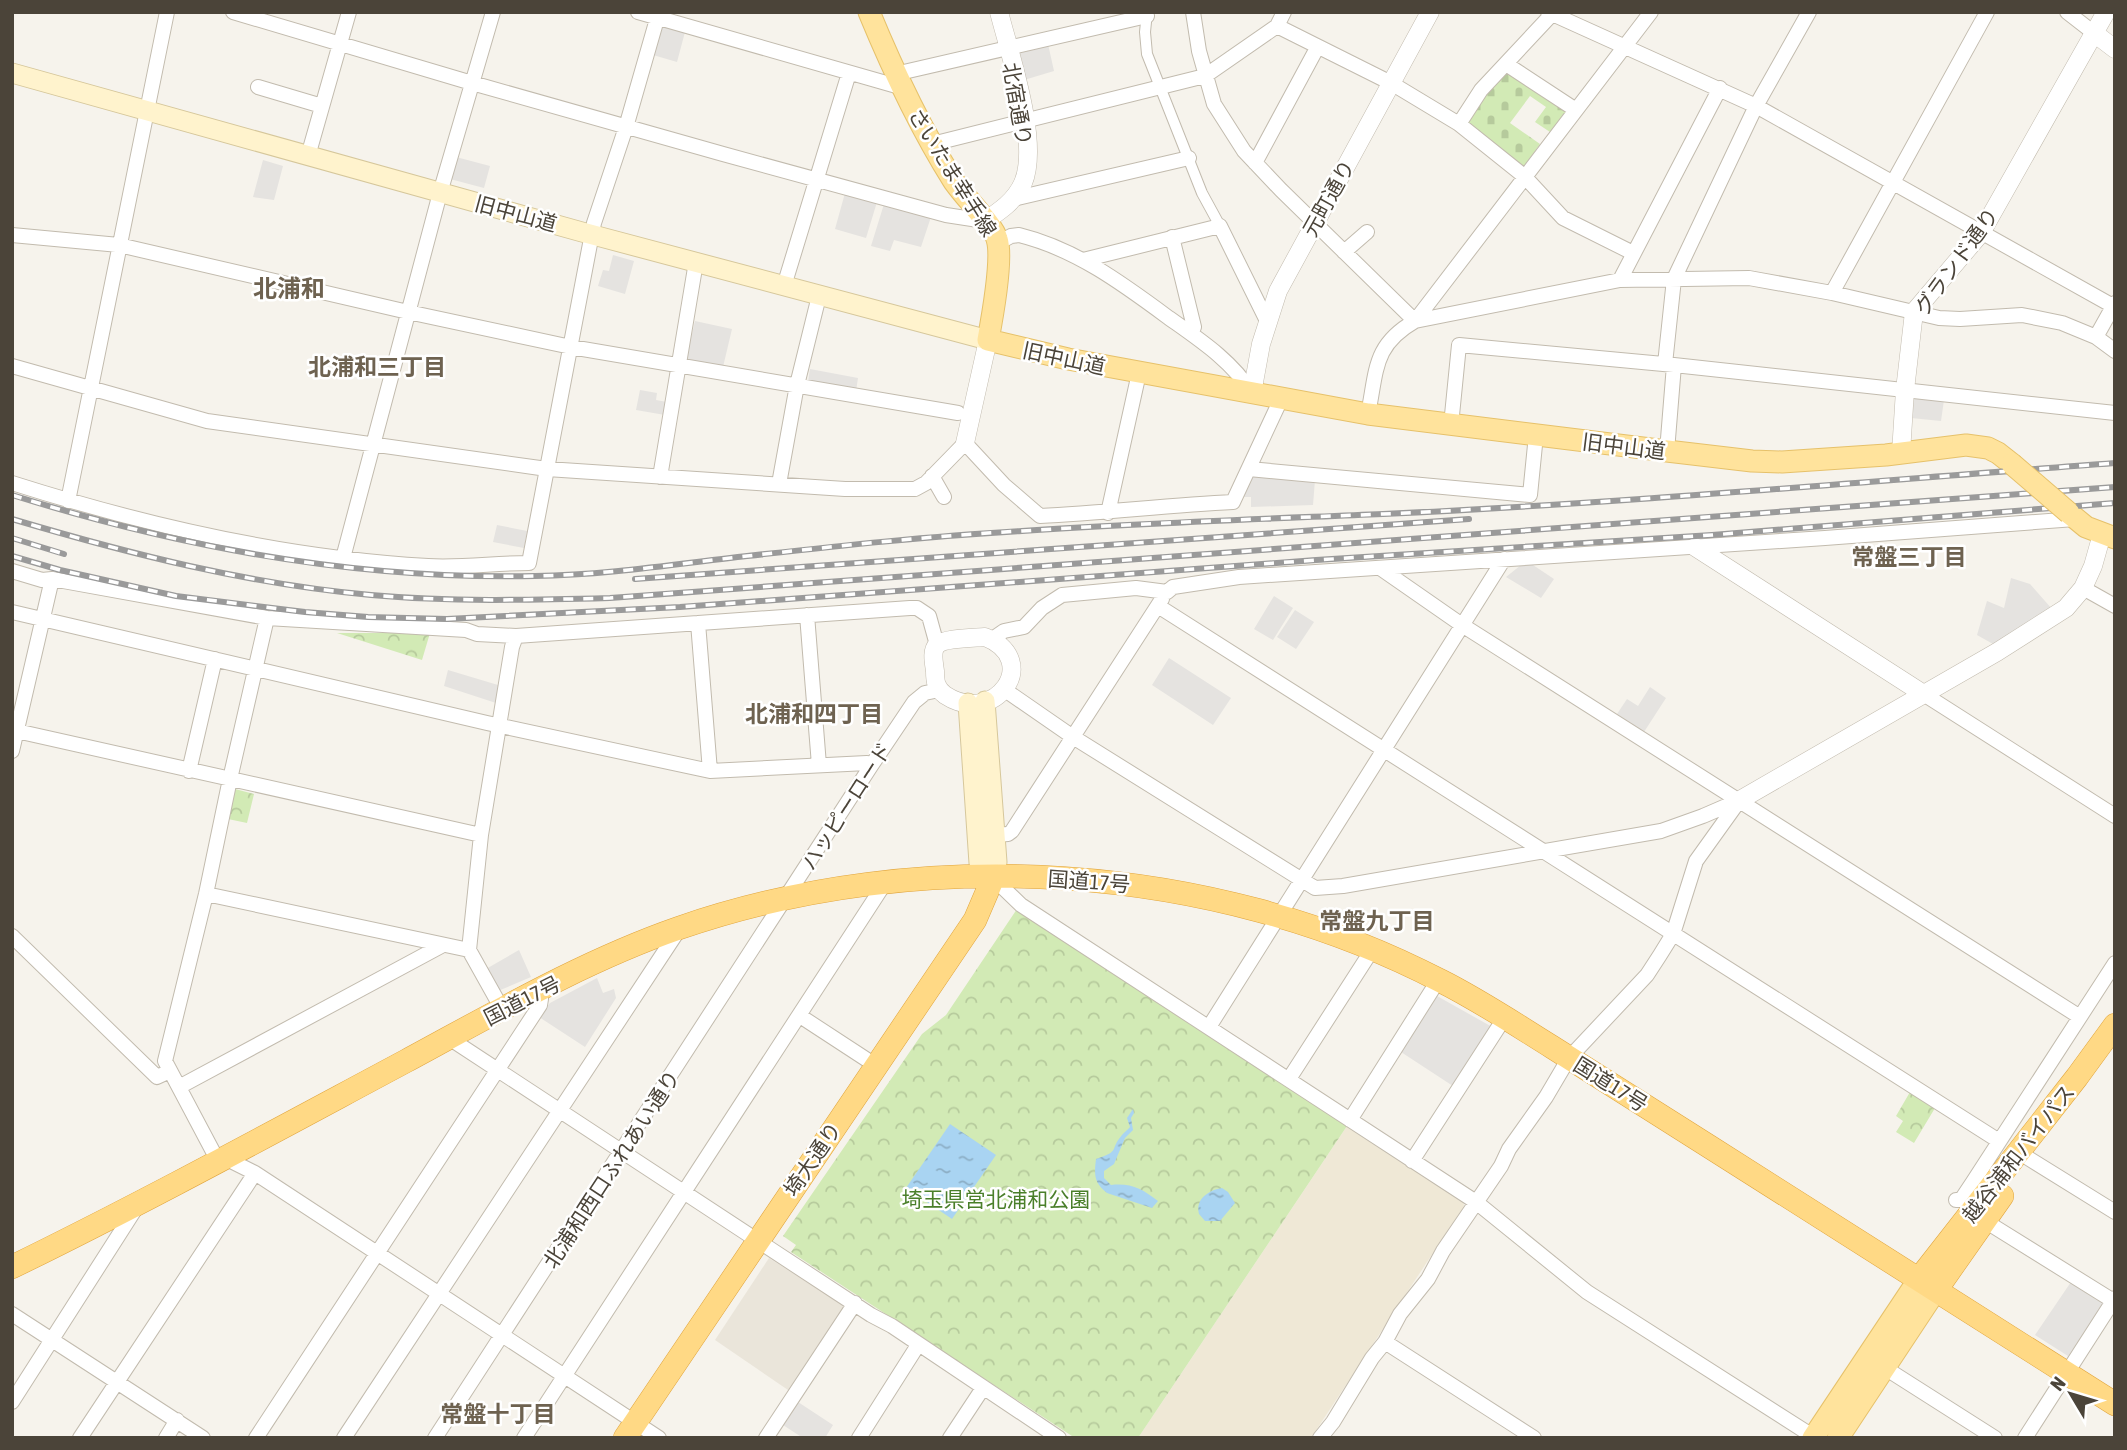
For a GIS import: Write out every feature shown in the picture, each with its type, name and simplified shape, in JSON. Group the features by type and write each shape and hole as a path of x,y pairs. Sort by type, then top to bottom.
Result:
{"highway":[{"name":"国道17号","path":"12,1267 222,1160 502,1009 612,955 680,928 785,899 850,886 1056,877 1166,889 1280,917 1372,950 1439,979 1505,1017 2115,1404"},
{"name":"埼大通り","path":"630,1430 975,920 993,878"},
{"name":"越谷浦和バイパス","path":"1928,1285 2115,1025"},
{"name":"越谷浦和バイパス","path":"1928,1285 1985,1221 2115,1040"}],"main road":[{"name":"さいたま幸手線","path":"869,12 897,80 932,144 959,190 994,232 998,243 988,340"},
{"name":"旧中山道","path":"12,73 819,296 1046,355 1139,373 1368,414 1766,462 1978,446 1998,453 2072,516 2108,536"},
{"path":"977,702 995,835 997,862 993,878"},
{"path":"977,702 979,863 993,878"},
{"path":"1838,1438 1885,1368 1928,1285"},
{"path":"1814,1437 1928,1285"}],"street":[{"path":"68,501 167,12"},
{"path":"233,12 626,127 957,218 985,221"},
{"path":"308,156 349,12"},
{"path":"344,558 440,192 493,12"},
{"path":"638,12 658,15 849,73 897,80 1008,48 1147,14 1144,32 1147,54 1202,193 1267,321"},
{"name":"北宿通り","path":"985,221 1008,206 1023,183 1028,149 1025,121 999,12"},
{"path":"1193,12 1199,51 1214,104 1244,151 1415,321"},
{"name":"元町通り","path":"1252,393 1267,321 1278,291 1430,12"},
{"path":"1415,321 1651,12"},
{"path":"1667,451 1674,279 1756,106 1809,12"},
{"path":"1832,293 1987,12"},
{"path":"2067,12 2115,49"},
{"name":"グランド通り","path":"1902,453 1905,390 1914,312 1981,233 2106,12"},
{"path":"1459,124 1481,90 1552,13 1756,106 2114,305 2096,337"},
{"path":"12,483 185,532 290,551 429,566 529,564 592,234 658,15"},
{"path":"932,144 1205,76 1281,16 1317,48 1391,83 1459,124 1524,176 1563,218 1633,253"},
{"path":"1255,163 1317,48"},
{"path":"1506,64 1576,110"},
{"path":"784,286 849,73"},
{"path":"258,88 322,106"},
{"path":"1620,280 1720,88"},
{"path":"1013,199 1189,158"},
{"path":"1083,260 1220,226"},
{"path":"1344,252 1367,232"},
{"path":"12,235 119,245 408,312 571,346 958,413"},
{"path":"998,243 1019,235 1083,260 1126,286 1191,333 1232,366 1252,393"},
{"path":"1172,237 1194,327 1191,333"},
{"path":"660,477 696,262"},
{"path":"1368,414 1382,349 1398,331 1415,321 1620,280 1749,278 1832,293 1939,318 2022,315 2062,323 2096,337 2115,351"},
{"path":"779,484 797,385 819,296"},
{"path":"12,366 207,421 547,469 845,489 915,489 965,443 988,340"},
{"path":"1451,425 1459,345 2115,413"},
{"path":"1108,513 1139,373"},
{"path":"965,443 1004,485 1040,516 1233,502 1281,399"},
{"path":"1249,469 1530,495 1536,435"},
{"path":"932,476 944,497"},
{"path":"995,835 1012,831 1167,592 1173,587 1239,577 1695,547 2072,516"},
{"path":"1005,690 1073,737 1302,881 1315,888 1340,887 1661,831 1703,817 1740,800 1997,652 2066,608 2083,587 2108,536"},
{"path":"1695,547 2115,816"},
{"path":"1209,1027 1504,559"},
{"path":"1380,568 1462,625 2080,1017"},
{"path":"12,571 42,580 52,579 267,618 466,630 477,634 516,636 917,608 929,616 937,645"},
{"path":"12,751 52,579"},
{"path":"2083,587 2110,602"},
{"path":"991,639 1004,631 1024,627 1048,603 1062,595 1136,588 1167,592"},
{"path":"1158,606 1999,1141"},
{"path":"12,612 498,725 710,771 867,763 871,766"},
{"path":"807,615 819,765"},
{"path":"267,618 229,779 206,894 165,1061 170,1072 222,1160 255,1173 503,1335 564,1376 630,1430 659,1438"},
{"path":"698,623 710,771"},
{"path":"502,1009 469,950 481,835 498,725 516,636"},
{"path":"985,637 991,639 1009,658 1011,676 1005,690 994,699 977,702 956,701 939,690 935,682 934,652 937,645 944,641 985,637"},
{"path":"188,771 215,659"},
{"name":"ハッピーロード","path":"785,899 914,702 925,693 939,690"},
{"path":"15,731 481,835"},
{"path":"1320,1438 1385,1342 1400,1314 1428,1279 1443,1251 1569,1058 1647,975 1673,934 1696,861 1740,800"},
{"path":"993,878 1021,905 1476,1202 1587,1292 1814,1437"},
{"path":"524,1438 885,883"},
{"path":"206,894 469,950"},
{"name":"北浦和西口ふれあい通り","path":"435,1438 785,899"},
{"path":"344,1438 680,928"},
{"path":"12,936 157,1077 170,1072"},
{"path":"178,1087 443,945"},
{"path":"1289,1079 1372,950"},
{"path":"1956,1200 1961,1200 2115,963"},
{"path":"1350,1121 1439,979"},
{"path":"256,1438 540,1005 538,991"},
{"path":"800,1016 875,1066"},
{"path":"1412,1161 1505,1017"},
{"path":"449,1038 855,1303 1050,1435"},
{"path":"2028,1158 2115,1212"},
{"path":"80,1438 255,1173"},
{"path":"12,1402 139,1203"},
{"path":"1985,1221 2114,1300 2025,1438"},
{"path":"766,1438 855,1303"},
{"path":"12,1314 203,1438"},
{"path":"1385,1342 1534,1438"},
{"path":"859,1438 918,1345"},
{"path":"1885,1368 1995,1438"},
{"path":"950,1438 983,1388"},
{"path":"166,1438 177,1420"}],"shaded area":[{"path":"662,26 685,32 677,62 653,55"},
{"path":"1048,44 1054,71 1024,80 1018,50"},
{"path":"456,157 490,166 484,188 450,179"},
{"path":"263,160 283,166 274,200 253,197"},
{"path":"845,193 877,202 866,238 835,229"},
{"path":"884,204 931,217 921,247 894,240 890,251 871,246"},
{"path":"613,255 634,261 625,294 598,286 603,270 609,271"},
{"path":"695,321 732,329 723,367 686,359"},
{"path":"810,369 858,378 856,391 808,382"},
{"path":"640,390 657,393 656,400 667,402 665,415 636,410"},
{"path":"1914,396 1944,400 1941,421 1911,418"},
{"path":"1253,474 1315,480 1313,505 1251,507 1251,497 1241,497"},
{"path":"497,525 527,531 524,548 493,542"},
{"path":"1521,565 1533,565 1554,579 1541,598 1506,577"},
{"path":"2011,578 2030,584 2052,609 1993,644 1977,635 1987,601 2004,608"},
{"path":"1274,596 1293,608 1273,640 1254,629"},
{"path":"1295,610 1314,622 1296,649 1277,637"},
{"path":"1169,658 1231,698 1213,725 1152,685"},
{"path":"448,670 498,685 496,703 444,686"},
{"path":"1650,687 1666,698 1644,732 1617,714 1627,699 1638,706"},
{"path":"519,950 531,977 498,991 486,969"},
{"path":"597,978 603,993 614,989 616,998 585,1047 539,1017 550,1003"},
{"path":"1437,996 1494,1028 1456,1088 1401,1052"},
{"path":"1349,1123 1463,1199 1464,1206 1311,1438 1138,1438"},
{"path":"769,1258 846,1307 791,1392 715,1340"},
{"path":"2073,1279 2106,1301 2068,1356 2035,1335"},
{"path":"798,1402 833,1425 825,1438 803,1438 783,1425"}],"green space":[{"path":"1508,69 1568,109 1550,132 1535,122 1546,107 1530,96 1510,123 1540,144 1524,167 1464,122 1485,92"},
{"path":"337,633 430,633 422,660"},
{"path":"235,789 254,794 247,823 228,819"},
{"name":"埼玉県営北浦和公園","path":"1019,906 1349,1123 1138,1438 1075,1438 791,1252 796,1245 783,1236 922,1034 946,1015"},
{"path":"1910,1092 1935,1108 1914,1143 1896,1132 1903,1121 1896,1116"}],"water":[{"path":"1133,1109 1133,1130 1125,1138 1114,1164 1104,1171 1104,1178 1111,1185 1131,1186 1147,1193 1158,1201 1152,1208 1107,1193 1096,1178 1096,1159 1114,1150 1118,1140 1130,1127 1127,1118"},
{"path":"950,1124 996,1155 952,1219 906,1188"},
{"path":"1222,1188 1235,1203 1220,1221 1205,1221 1198,1209 1201,1200 1208,1193"}],"railway":[{"path":"12,495 140,531 270,557 402,572 535,576 615,571 988,533 1566,504 2115,463"},
{"path":"12,519 145,556 234,575 325,590 460,600 550,599 610,598 2115,487"},
{"path":"12,556 60,570 176,596 305,612 447,619 680,607 1316,560 1712,535 2115,503"},
{"path":"635,579 1469,519"},
{"path":"12,538 64,554"}],"district":[{"name":"北浦和","path":"289,288"},
{"name":"北浦和三丁目","path":"377,367"},
{"name":"常盤三丁目","path":"1909,557"},
{"name":"北浦和四丁目","path":"814,714"},
{"name":"常盤九丁目","path":"1377,921"},
{"name":"常盤十丁目","path":"498,1414"}]}
